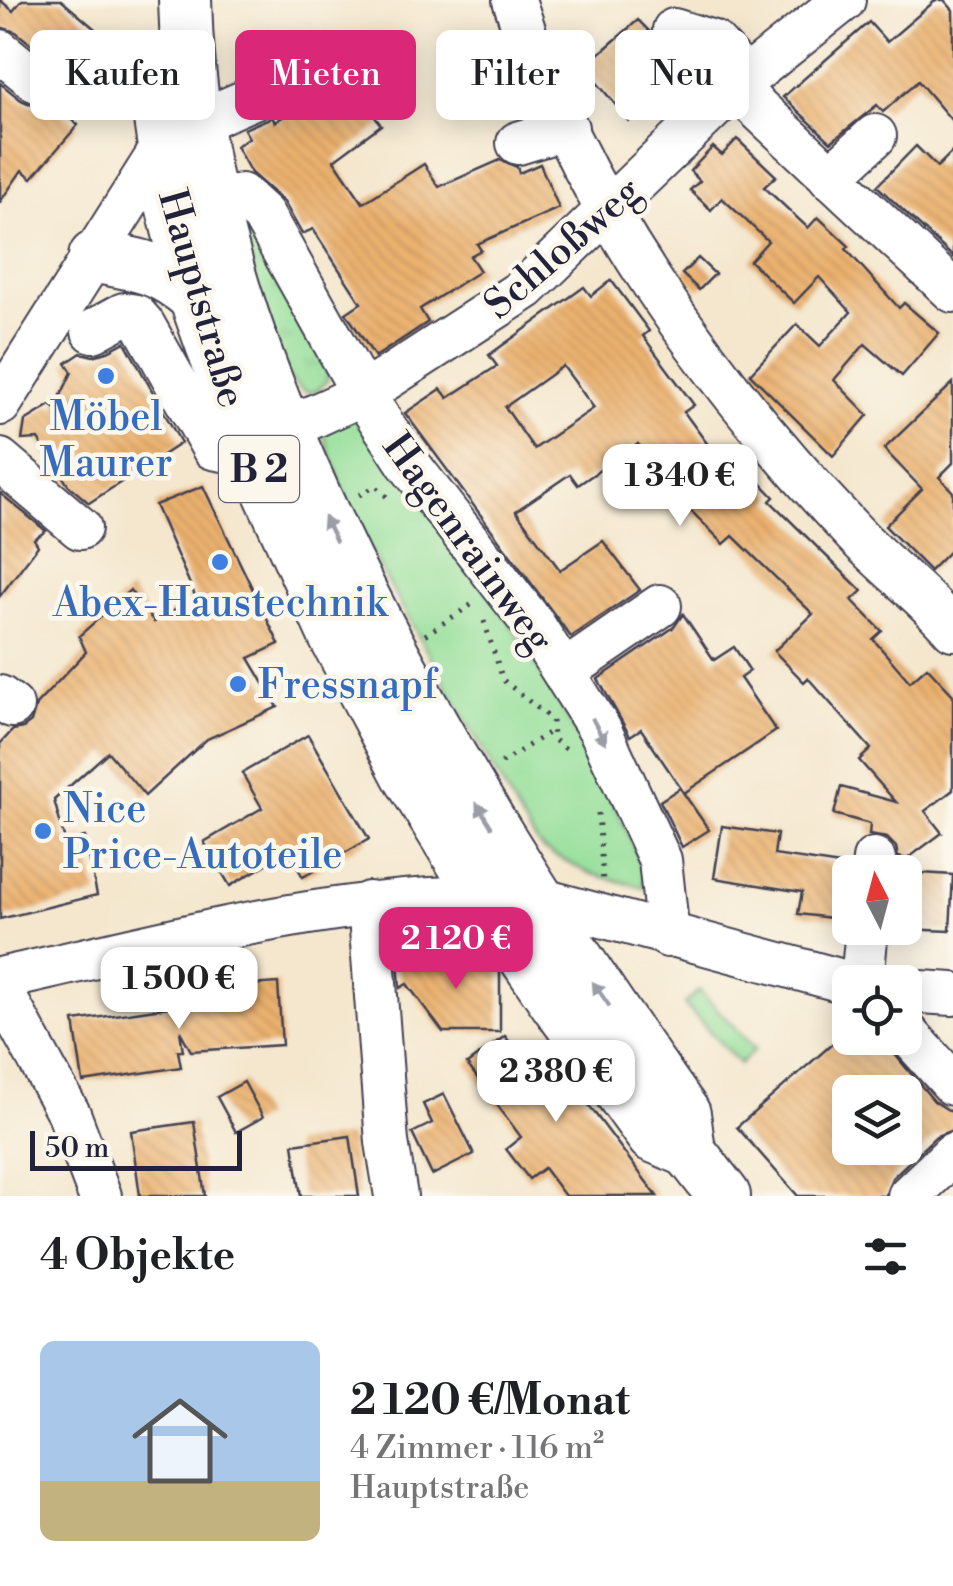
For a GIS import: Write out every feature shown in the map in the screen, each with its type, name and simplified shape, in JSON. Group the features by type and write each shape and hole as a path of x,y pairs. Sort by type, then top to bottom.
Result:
{"main road":[{"name":"Hauptstraße","path":"154,0 156,88 210,202 242,321 262,430"},
{"name":"Hauptstraße","path":"185,0 178,138 194,297 262,430 458,774 535,898 684,1114 704,1181"},
{"path":"95,256 162,272 194,297"},
{"name":"Hauptstraße","path":"374,631 408,774 483,896 654,1136 704,1181"}],"street":[{"path":"514,0 534,61 607,211 676,317 762,430 857,536 950,619"},
{"name":"Schloßweg","path":"749,77 844,0"},
{"path":"0,52 30,76"},
{"path":"749,91 953,291"},
{"path":"0,404 95,256 178,138 235,106"},
{"name":"Schloßweg","path":"94,331 124,314 136,316 214,448 224,450 262,430 310,418 362,394 526,288 702,120"},
{"path":"518,143 567,128"},
{"path":"833,173 884,148"},
{"name":"Hagenrainweg","path":"210,202 241,196 254,204 362,394 408,463 534,624 564,672 600,730 660,860 668,936"},
{"path":"0,460 80,528"},
{"path":"564,672 660,606"},
{"path":"0,978 181,938 369,903 483,896 535,898 832,978"},
{"path":"369,903 388,1142 396,1196"},
{"path":"0,988 70,1114 100,1196"},
{"path":"922,992 953,994"},
{"path":"922,1050 953,1084"},
{"path":"908,1196 953,1154"}],"path":[{"path":"374,631 478,600 503,680 552,720 556,743 574,754"},
{"path":"486,772 563,724"},
{"path":"597,801 603,886"}],"green space":[{"path":"256,219 327,362 328,379 312,392 298,387 284,368 261,308 242,236"},
{"path":"362,403 484,583 569,721 625,827 645,888 589,873 542,849 523,822 356,525 321,427"},
{"path":"699,990 755,1049 740,1064 684,1004"}],"building":[{"path":"0,0 13,11 22,0 61,0 95,29 30,30 30,43 16,32 0,27"},
{"path":"936,0 944,0 953,10 953,122 918,81 883,112 877,105 831,142 783,97 869,22 887,42"},
{"path":"638,20 648,30 627,30"},
{"path":"615,40 615,104 595,80 595,57"},
{"path":"0,83 30,104 30,120 72,120 78,125 32,178 22,170 0,202"},
{"path":"265,120 377,120 381,125 334,160 363,203 424,164 439,187 500,160 517,167 519,173 540,164 559,208 477,244 481,250 470,256 480,271 420,309 428,322 375,357 346,313 361,303 313,229 302,234 284,202 251,173 236,146 249,138 244,129"},
{"path":"737,139 776,176 764,187 808,228 818,217 849,246 846,249 899,308 904,303 939,333 902,376 865,344 834,380 868,415 833,456 750,374 797,324 820,346 851,312 819,277 794,303 750,261 768,241 722,198 711,210 690,190 700,181 690,171 713,147 722,155"},
{"path":"916,146 937,167 953,151 953,257 877,186"},
{"path":"698,258 715,274 699,290 682,274"},
{"path":"611,280 649,331 643,336 694,405 684,412 725,468 736,457 774,497 770,501 862,591 852,600 882,631 873,639 910,682 927,667 953,695 953,790 925,811 942,833 912,855 898,855 887,838 869,835 870,824 834,814 841,787 896,802 859,760 871,749 808,678 804,682 774,651 813,614 733,536 724,544 679,499 638,444 578,485 570,474 516,511 560,570 603,541 640,590 571,637 405,413 441,389 448,398 497,366 489,355 584,287 591,296","holes":["563,366 594,408 534,449 505,407"]},
{"path":"125,342 181,443 89,503 68,485 38,439 22,440 25,421 51,405 55,408 72,372 66,363 81,353 93,356"},
{"path":"953,383 953,463 939,477 953,492 953,548 930,571 885,526 922,489 884,449"},
{"path":"203,486 279,644 249,658 278,707 207,739 145,796 108,752 54,800 65,841 85,837 97,895 0,919 0,744 13,730 31,722 36,705 86,652 79,636 130,590 154,622 196,598 155,505"},
{"path":"0,493 46,531 34,539 38,546 0,596"},
{"path":"683,614 714,660 734,647 750,671 740,678 776,731 684,793 641,729 630,736 598,679 674,627"},
{"path":"308,735 369,839 303,877 288,851 230,886 204,842 262,808 242,773"},
{"path":"680,788 709,830 682,847 660,801"},
{"path":"722,826 777,834 774,855 832,864 832,918 798,914 802,892 714,878"},
{"path":"922,873 953,875 950,931 922,930"},
{"path":"398,959 491,959 500,973 500,1032 443,1032 407,984 400,988"},
{"path":"278,983 282,1045 191,1051 180,1031 181,1067 83,1082 74,1021 210,1001 209,988"},
{"path":"505,1036 522,1058 542,1043 657,1196 565,1196 544,1168 529,1179 506,1149 521,1137 467,1064"},
{"path":"832,1044 832,1055 895,1055 912,1075 832,1075 832,1165 906,1165 892,1178 885,1196 798,1196 737,1127"},
{"path":"244,1082 263,1117 236,1132 217,1097"},
{"path":"922,1087 934,1101 953,1113 953,1130 936,1136 922,1149"},
{"path":"444,1094 474,1154 432,1175 412,1133 432,1123 423,1104"},
{"path":"194,1122 205,1196 140,1196 131,1131"},
{"path":"350,1136 359,1196 301,1196 293,1144"}],"place":[{"name":"Möbel Maurer","path":"106,376"},
{"name":"Abex-Haustechnik","path":"220,562"},
{"name":"Fressnapf","path":"238,684"},
{"name":"Nice Price-Autoteile","path":"43,831"}]}
